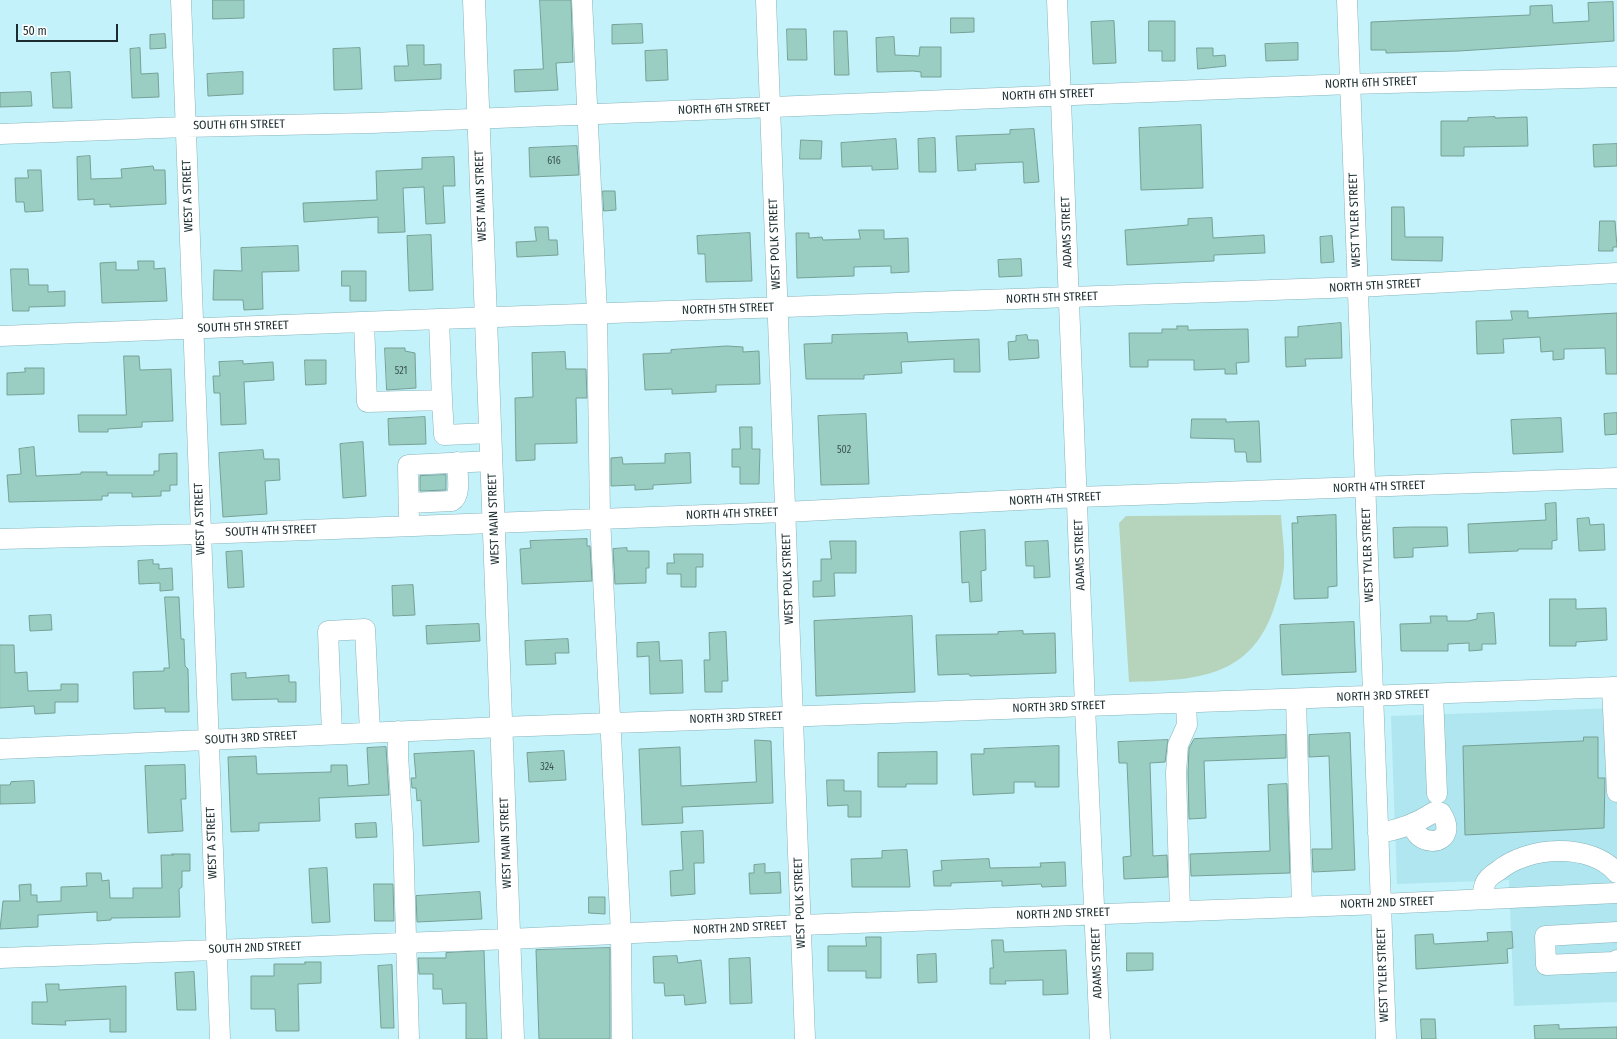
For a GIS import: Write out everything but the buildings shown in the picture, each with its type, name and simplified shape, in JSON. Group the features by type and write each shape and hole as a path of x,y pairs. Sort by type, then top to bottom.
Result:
{"main road":[{"name":"WEST MAIN STREET","path":"474,0 513,1039"}],"street":[{"name":"WEST A STREET","path":"181,0 220,1039"},
{"path":"582,0 597,313 600,518 620,934 622,1039"},
{"name":"WEST POLK STREET","path":"766,0 806,1039"},
{"name":"ADAMS STREET","path":"1057,0 1078,497 1085,706 1100,1039"},
{"name":"WEST TYLER STREET","path":"1347,0 1386,1039"},
{"name":"NORTH 6TH STREET","path":"478,118 1061,94 1617,77"},
{"name":"SOUTH 6TH STREET","path":"0,134 478,118"},
{"name":"NORTH 5TH STREET","path":"486,317 1358,287 1617,273"},
{"name":"SOUTH 5TH STREET","path":"0,336 486,317"},
{"path":"440,319 444,435 490,433"},
{"path":"364,322 367,402 442,400"},
{"path":"409,525 408,465 492,461"},
{"path":"409,503 452,502 458,494 457,462"},
{"name":"NORTH 4TH STREET","path":"494,522 785,512 1078,497 1617,478"},
{"name":"SOUTH 4TH STREET","path":"0,539 201,534 494,522"},
{"path":"332,734 328,631 365,629 370,732"},
{"path":"1615,687 1617,792"},
{"name":"NORTH 3RD STREET","path":"502,727 1615,687"},
{"path":"1433,694 1437,794"},
{"path":"1296,699 1302,906"},
{"path":"1180,910 1176,773 1178,745 1186,725 1186,703"},
{"name":"SOUTH 3RD STREET","path":"0,749 398,730 502,727"},
{"path":"398,730 407,943 409,1039"},
{"path":"1378,833 1397,830 1411,825"},
{"path":"1482,899 1485,884 1494,873 1517,858 1537,853 1562,851 1577,853 1598,859 1611,866 1617,873"},
{"name":"NORTH 2ND STREET","path":"510,939 801,925 1095,913 1381,904 1617,893"},
{"path":"1617,932 1545,936 1546,965 1614,962 1617,960"},
{"name":"SOUTH 2ND STREET","path":"0,958 510,939"}],"shaded area":[{"path":"1617,708 1617,1002 1514,1006 1509,880 1397,884 1391,716"}],"green space":[{"path":"1281,515 1284,548 1282,582 1275,605 1265,629 1252,648 1236,661 1218,670 1198,676 1176,680 1129,682 1119,523 1126,516"}]}
